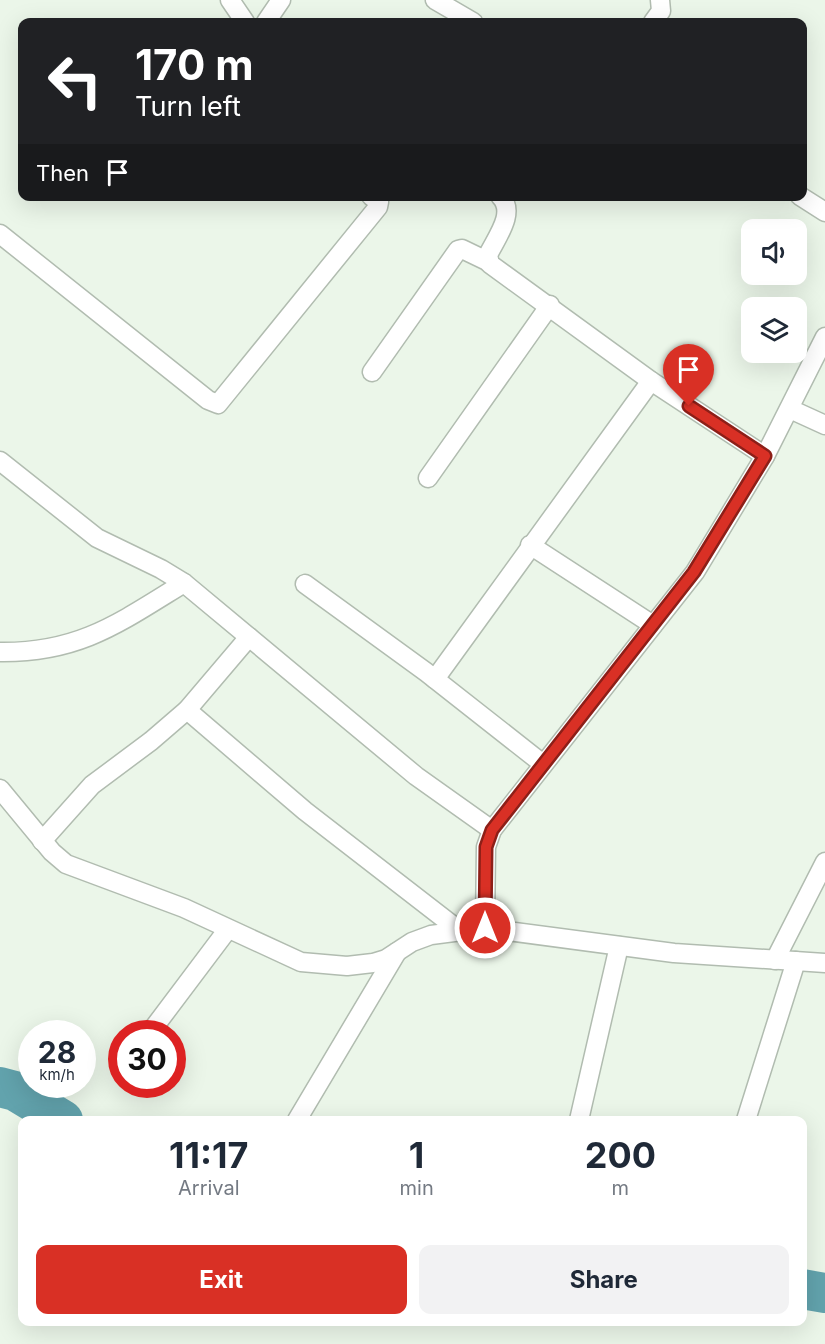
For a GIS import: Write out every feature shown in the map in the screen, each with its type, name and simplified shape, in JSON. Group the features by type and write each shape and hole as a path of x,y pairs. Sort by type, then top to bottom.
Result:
{"street":[{"path":"230,0 242,18"},
{"path":"269,18 281,0"},
{"path":"435,0 466,18"},
{"path":"656,18 661,11 660,0"},
{"path":"807,200 825,212"},
{"path":"0,234 208,400 218,404 378,207 378,201"},
{"path":"489,262 488,255 508,211 505,201"},
{"path":"372,372 458,249 462,249 489,262 651,381 765,456"},
{"path":"428,478 550,305"},
{"path":"485,928 486,847 492,830 694,572 765,456 825,337"},
{"path":"435,679 651,381"},
{"path":"790,409 825,425"},
{"path":"0,461 97,538 161,569 184,583 416,776 492,830"},
{"path":"530,545 653,625"},
{"path":"0,652 58,648 83,639 125,620 184,583"},
{"path":"305,584 435,679 543,764"},
{"path":"42,841 92,785 151,741 187,710 249,637"},
{"path":"187,710 305,812 460,931"},
{"path":"0,789 52,852 74,867 175,905 301,962 347,966 373,963 412,942 431,935 485,928 674,953 825,963"},
{"path":"775,960 825,861"},
{"path":"160,1020 228,929"},
{"path":"580,1116 619,946"},
{"path":"299,1116 397,952"},
{"path":"747,1116 796,961"}],"waterway":[{"path":"0,1087 15,1091 56,1116"},
{"path":"807,1290 825,1293"}],"route":[{"path":"485,928 486,847 492,830 694,572 765,456 689,406"}]}
